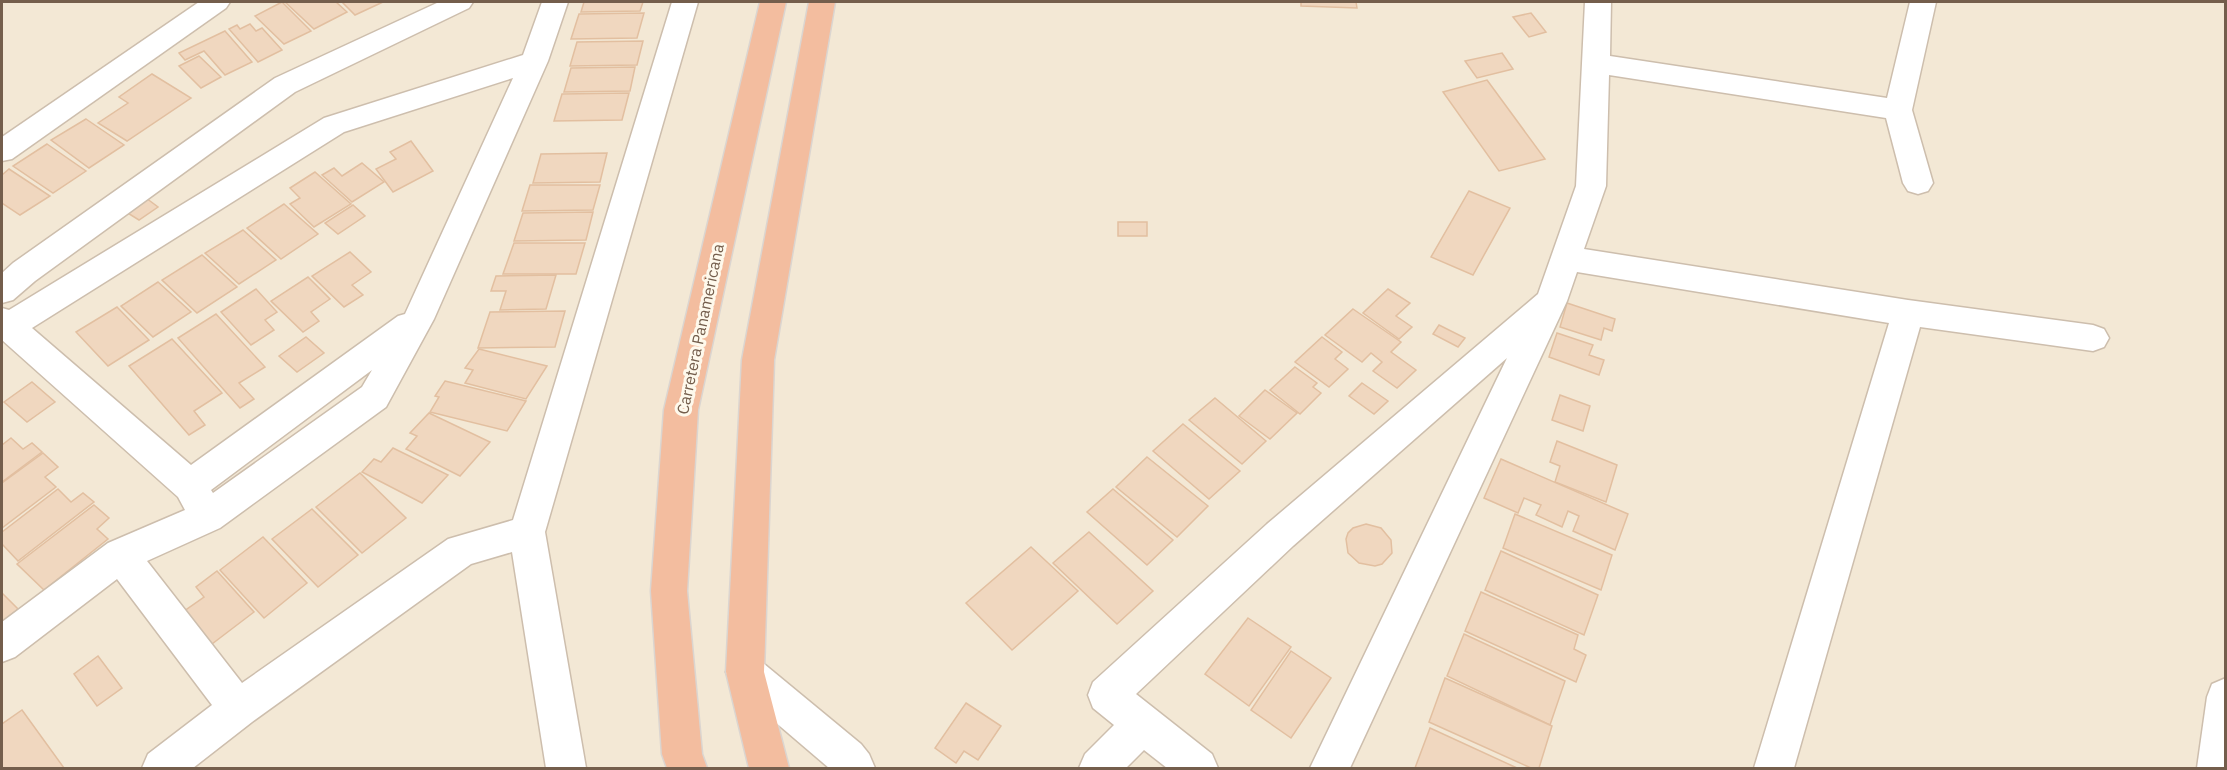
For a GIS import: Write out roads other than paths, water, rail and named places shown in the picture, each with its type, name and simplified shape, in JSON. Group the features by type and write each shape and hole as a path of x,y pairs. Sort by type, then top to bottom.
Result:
{"highway":[{"name":"Carretera Panamericana","path":"687,768 682,754 669,591 681,410 772,2"},
{"path":"770,768 745,672 758,360 822,2"}],"street":[{"path":"2,151 217,2"},
{"path":"2,291 24,272 285,85 460,2"},
{"path":"2,644 121,555 208,517 374,397 418,318 534,61 555,2"},
{"path":"566,768 527,532 685,2"},
{"path":"1330,768 1551,301 1591,186 1598,2"},
{"path":"1918,183 1898,110 1923,2"},
{"path":"208,517 190,486 5,324 334,125 534,61"},
{"path":"1595,63 1898,110"},
{"path":"1565,258 1908,313 2093,338"},
{"path":"1198,768 1107,695 1280,535 1551,301"},
{"path":"1774,768 1908,313"},
{"path":"190,486 418,318"},
{"path":"162,768 238,709 461,551 527,532"},
{"path":"121,555 238,709"},
{"path":"745,672 847,758 855,768"},
{"path":"2217,768 2226,697"},
{"path":"1099,768 1143,723"}]}
